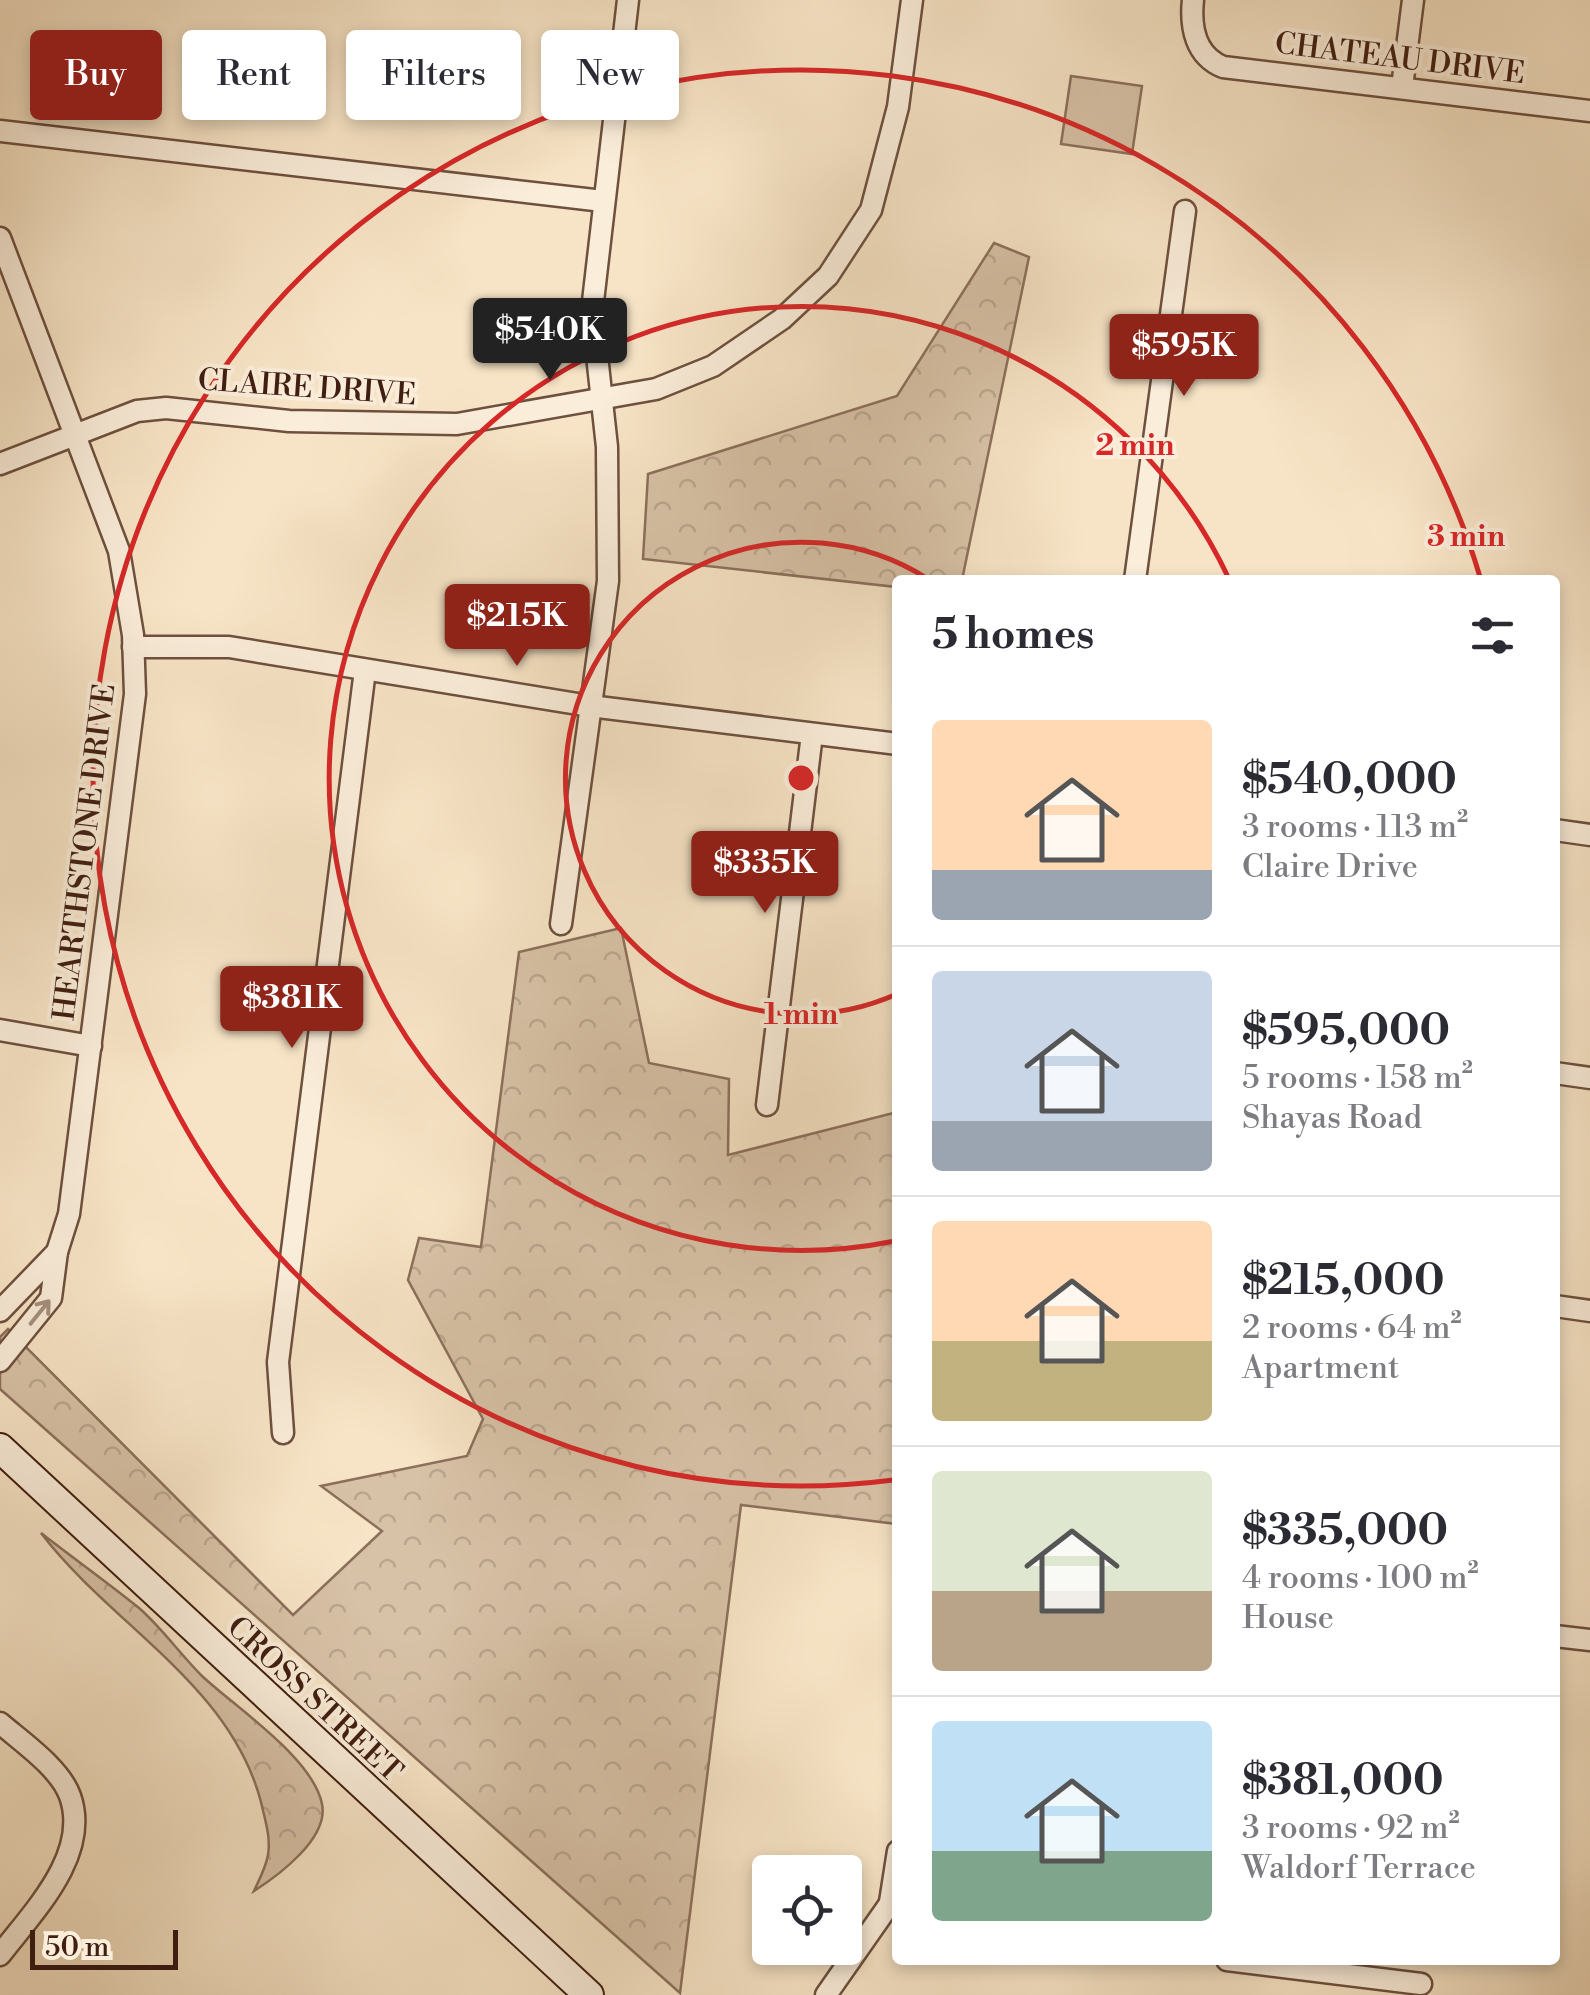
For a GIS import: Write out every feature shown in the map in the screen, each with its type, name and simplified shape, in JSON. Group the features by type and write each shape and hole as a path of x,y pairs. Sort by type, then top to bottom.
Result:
{"main road":[{"name":"CROSS STREET","path":"0,1448 588,1995"}],"street":[{"path":"561,924 608,580 607,447 592,310 628,0"},
{"name":"CLAIRE DRIVE","path":"0,464 137,411 166,408 390,426 458,424 656,389 713,366 782,319 828,276 870,210 898,108 912,0"},
{"name":"CHATEAU DRIVE","path":"1193,0 1192,23 1202,53 1223,68 1590,111"},
{"path":"1402,88 1413,0"},
{"path":"0,131 603,202"},
{"path":"1136,575 1184,211"},
{"name":"HEARTHSTONE DRIVE","path":"0,238 119,551 134,647 135,694 69,1214 57,1252 51,1298 0,1361"},
{"path":"134,647 229,647 590,706 892,743"},
{"path":"283,1433 278,1362 366,670"},
{"path":"767,1105 812,734"},
{"path":"1560,831 1590,835"},
{"path":"0,1030 92,1046"},
{"path":"1560,1074 1590,1078"},
{"name":"HEARTHSTONE DRIVE","path":"0,1311 57,1252"},
{"path":"1560,1307 1590,1310"},
{"path":"1560,1637 1590,1640"},
{"path":"0,1723 42,1760 70,1795 74,1834 56,1883 0,1955"},
{"path":"826,1995 892,1900"},
{"path":"1267,1965 1421,1984"}],"green space":[{"path":"1071,76 1142,86 1132,154 1061,144"},
{"path":"994,243 1029,257 963,575 892,575 892,586 643,559 648,474 897,396"},
{"path":"621,928 649,1063 729,1079 728,1155 892,1113 892,1523 741,1505 680,1993 0,1389 0,1337 8,1329 293,1615 382,1531 321,1486 467,1456 483,1419 408,1280 419,1238 481,1247 519,952"},
{"path":"41,1533 147,1616 202,1676 289,1751 316,1787 322,1804 318,1830 300,1854 254,1891 264,1869 269,1842 261,1802 246,1760 196,1689 69,1566"}]}
